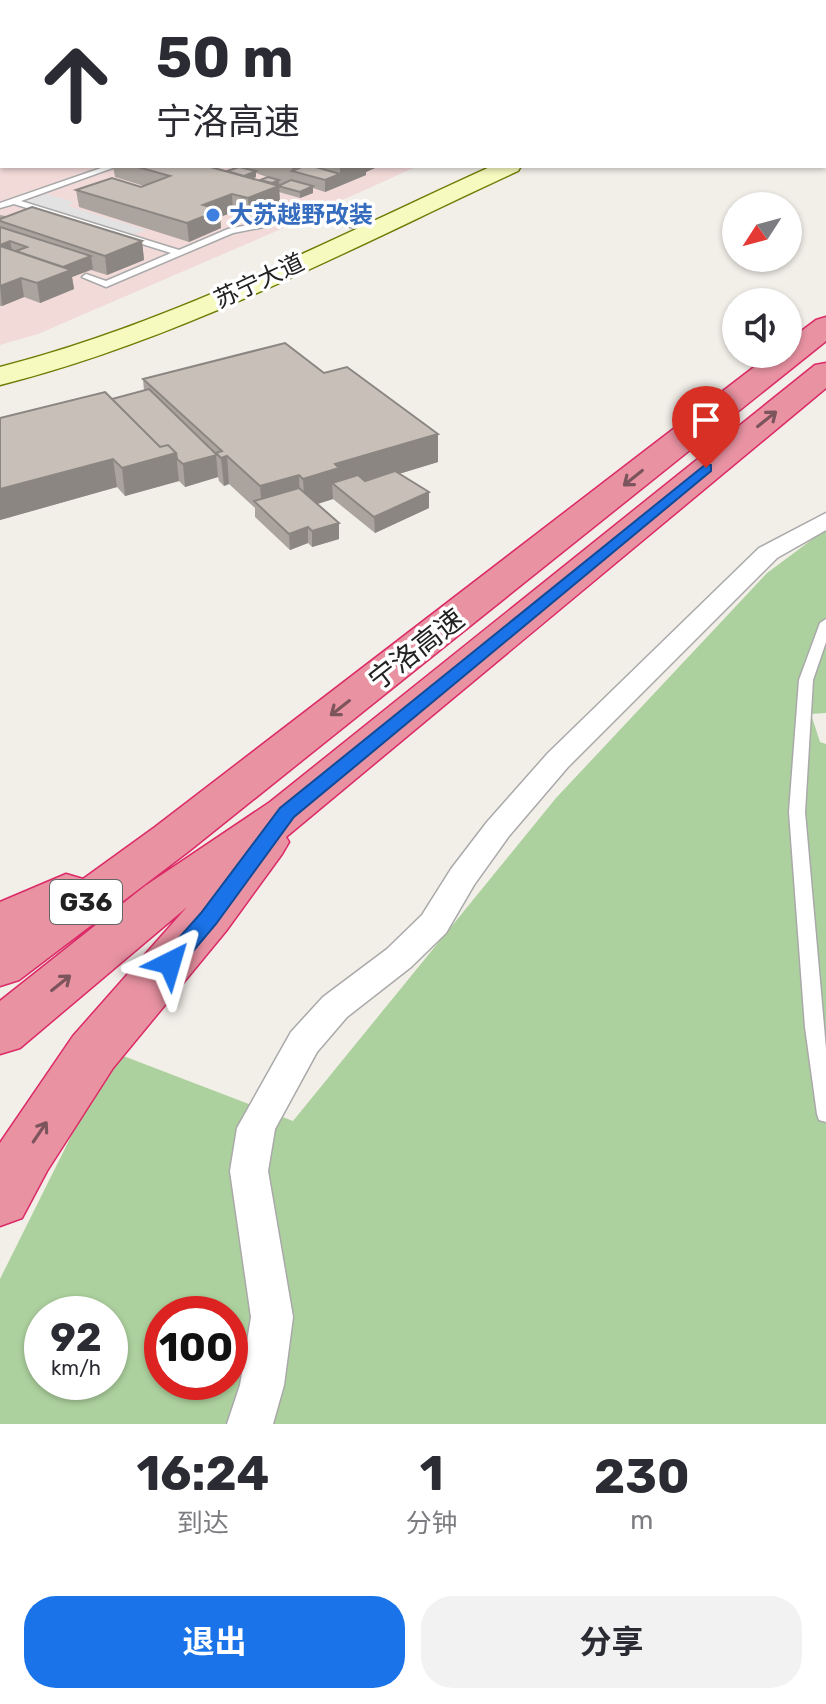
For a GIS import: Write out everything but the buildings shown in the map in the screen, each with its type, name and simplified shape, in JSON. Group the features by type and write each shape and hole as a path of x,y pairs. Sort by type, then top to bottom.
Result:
{"highway":[{"name":"宁洛高速","path":"0,966 172,839 826,326"},
{"name":"宁洛高速","path":"0,1032 163,899 287,813 826,372"},
{"path":"0,1199 26,1153 93,1052 208,918 287,813"},
{"path":"0,924 172,839"}],"street":[{"name":"苏宁大道","path":"0,376 76,356 137,334 506,168"},
{"path":"250,1424 262,1385 272,1317 249,1171 256,1128 304,1042 335,1007 399,958 434,924 462,877 498,829 558,760 768,553 826,520"}],"lane":[{"path":"0,206 108,168"},
{"path":"89,175 103,179"},
{"path":"13,201 179,253"},
{"path":"86,277 106,284 231,231 261,225 299,211 370,230"},
{"path":"826,623 806,680 797,812 814,1027 826,1114"}],"shaded area":[{"path":"0,168 414,168 336,203 317,205 323,211 38,334 0,345"},
{"path":"47,194 74,202 68,206 146,230 132,235 25,201"}],"green space":[{"path":"826,529 826,713 811,714 820,742 826,744 826,1424 0,1424 0,1279 113,1052 293,1121 556,798 767,573"}],"place":[{"name":"大苏越野改装","path":"213,215"}],"route":[{"path":"170,963 287,813 706,468"}]}
